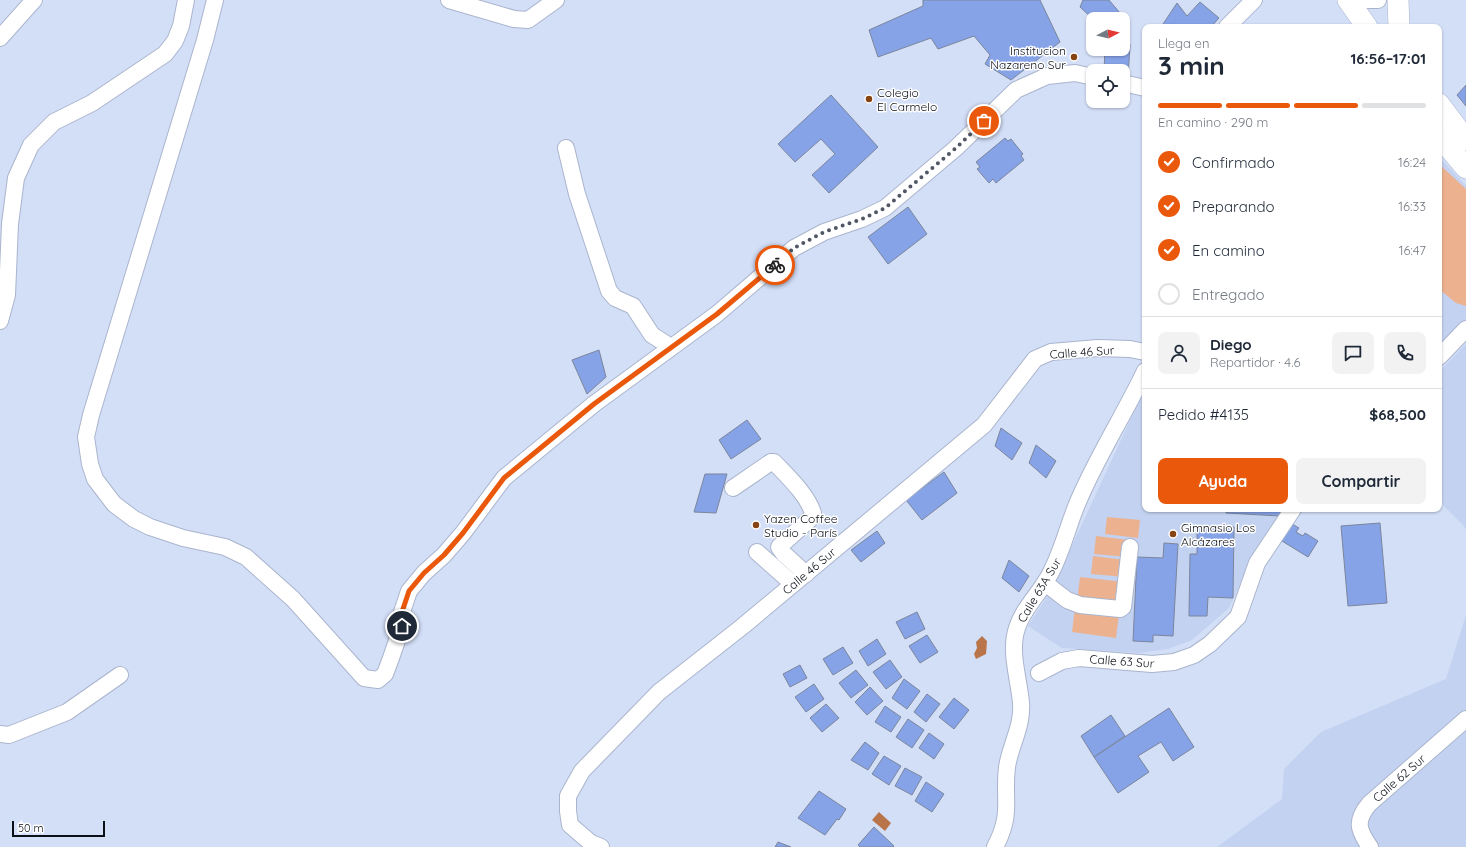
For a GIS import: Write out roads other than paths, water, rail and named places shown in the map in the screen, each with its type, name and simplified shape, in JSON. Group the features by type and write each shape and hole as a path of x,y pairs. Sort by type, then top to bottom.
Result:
{"main road":[{"path":"1348,0 1365,24"},
{"path":"1398,0 1399,24"},
{"path":"1442,108 1466,140"},
{"path":"1442,140 1466,168"}],"street":[{"path":"0,38 34,0"},
{"path":"0,321 7,295 10,224 16,178 31,146 54,122 92,103 165,54 174,42 181,26 186,0"},
{"path":"215,0 205,40 90,415 86,437 90,464 95,479 102,490 114,504 134,519 150,527 183,538 225,547 246,557 293,599 364,678 378,680 385,674 402,626 402,612 409,591 424,573 444,555 463,533 504,478 594,404 717,314 794,248 824,232 862,219 885,208 956,148 1016,90 1047,76 1075,73 1086,75"},
{"path":"450,0 514,19 528,20 556,0"},
{"path":"1230,24 1254,0"},
{"path":"1355,0 1378,0"},
{"path":"1130,85 1142,87"},
{"path":"566,148 577,194 609,291 615,298 633,306 652,335 671,347"},
{"path":"1442,354 1466,329"},
{"name":"Calle 46 Sur","path":"601,847 591,843 570,825 568,796 582,771 659,692 806,574 984,425 1035,359 1051,352 1098,348 1130,349 1142,351"},
{"name":"Calle 63A Sur","path":"995,847 1005,826 1007,811 1007,767 1018,731 1021,704 1016,673 1015,634 1020,621 1045,583 1064,545 1080,495 1142,377"},
{"path":"733,488 771,462 774,462 810,504 813,513 810,518 779,547 784,554 806,574"},
{"name":"Calle 63 Sur","path":"1039,673 1062,661 1078,658 1152,664 1174,662 1194,655 1210,644 1238,616 1257,563 1292,512"},
{"path":"1045,583 1067,600 1080,605 1120,609 1123,607 1130,547"},
{"path":"757,552 793,584"},
{"path":"0,734 8,735 67,712 120,675"},
{"name":"Calle 62 Sur","path":"1370,847 1362,835 1359,826 1361,814 1368,804 1466,719"}],"place":[{"name":"Institucion Nazareno Sur","path":"1074,57"},
{"name":"Colegio El Carmelo","path":"869,99"},
{"name":"Yazen Coffee Studio - París","path":"756,525"},
{"name":"Gimnasio Los Alcázares","path":"1173,534"}]}
